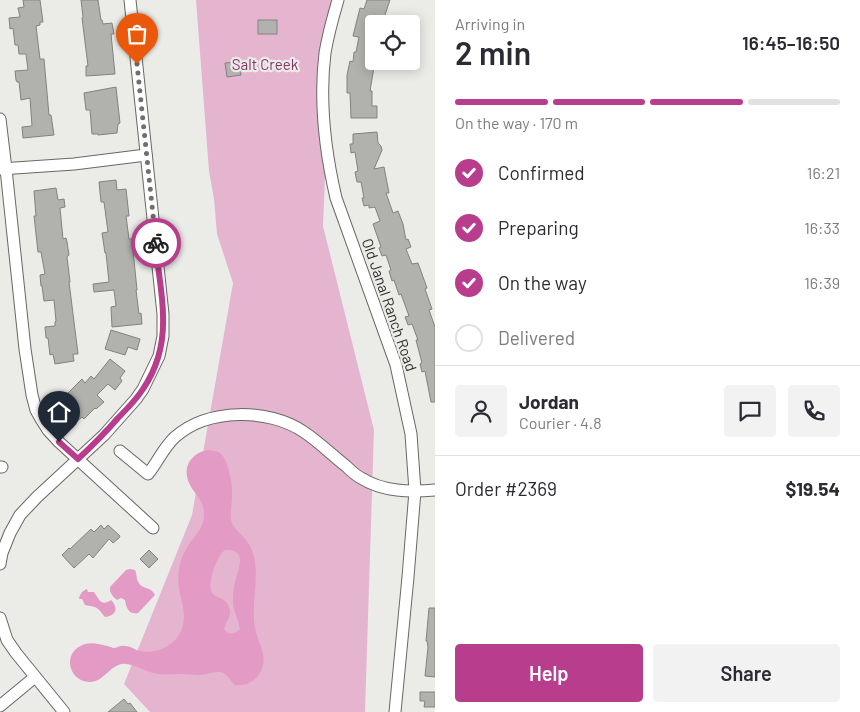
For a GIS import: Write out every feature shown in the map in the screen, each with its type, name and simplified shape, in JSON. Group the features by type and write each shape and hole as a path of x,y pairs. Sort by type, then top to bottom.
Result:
{"street":[{"path":"1,557 10,533 20,515 104,435 136,399 159,356 163,336 163,314 130,0"},
{"name":"Old Janal Ranch Road","path":"338,0 325,53 323,94 325,143 336,198 396,365 411,434 415,491 395,712"},
{"path":"0,119 3,169 25,349 36,410 48,430 153,528"},
{"path":"3,169 74,164 146,155"},
{"path":"120,451 148,474 165,447 176,436 205,420 226,415 271,418 304,431 360,478 374,485 392,490 435,490"},
{"path":"0,618 7,640 34,677 64,712"},
{"path":"0,706 34,677"}],"green space":[{"name":"Salt Creek","path":"196,0 332,0 323,226 374,430 365,712 150,712 124,684 192,515 233,283 217,234 209,171"}],"shaded area":[{"path":"203,451 219,452 226,461 232,486 231,520 234,527 249,544 254,558 256,577 254,618 256,633 264,660 262,670 253,681 244,685 235,685 221,672 199,675 161,674 126,664 117,665 94,682 82,680 72,671 70,659 78,648 85,644 93,643 114,648 123,646 146,652 167,647 181,632 184,616 178,574 183,555 202,526 204,515 202,503 187,479 187,467 193,457","holes":["225,550 232,550 239,555 240,559 233,602 240,629 232,634 224,629 230,615 228,605 213,594 210,587 212,575 219,557"]},
{"path":"126,570 135,570 137,580 141,585 151,590 155,595 138,613 130,612 125,600 121,598 117,600 110,591 110,587"},
{"path":"87,589 88,592 94,592 105,603 111,600 116,609 114,613 105,617 97,608 85,605 82,599 79,599"}],"building":[{"path":"23,0 40,0 43,22 36,26 40,59 44,59 49,115 51,115 54,135 23,138 22,127 32,126 30,98 21,100 19,82 16,80 15,71 28,70 26,54 19,54 18,45 15,45 13,28 10,29 9,18 20,17 18,8 24,7"},
{"path":"81,0 98,0 103,24 112,23 114,34 111,34 115,74 86,76 86,66 88,66"},
{"path":"367,0 390,0 385,15 365,15 365,70 374,70 370,91 372,91 372,106 377,106 377,118 351,118 350,93 347,93 347,75 350,61 353,62 359,37 353,36 360,8 364,9"},
{"path":"258,20 277,20 277,34 258,34"},
{"path":"239,62 241,75 227,77 225,63"},
{"path":"116,87 120,123 118,124 117,133 92,134 90,110 86,110 84,93"},
{"path":"377,132 378,143 382,150 374,169 384,167 389,193 386,193 393,213 398,211 406,240 408,239 411,247 406,249 412,264 418,263 432,309 429,310 435,327 435,402 431,402 425,371 422,372 420,364 422,363 416,340 418,340 412,324 408,325 405,317 409,316 401,294 399,295 394,280 392,281 386,255 382,256 379,248 381,247 373,224 380,221 375,207 369,208 369,205 364,206 361,182 357,182 355,172 358,171 355,152 351,153 350,144 353,144 353,134"},
{"path":"116,180 117,190 126,189 129,216 126,216 129,239 133,239 135,249 133,250 136,290 142,324 112,327 111,307 116,306 114,290 94,292 93,284 109,282 102,233 108,232 104,202 101,202 99,182"},
{"path":"56,188 58,200 64,199 65,207 60,208 63,239 66,238 69,255 67,257 69,282 78,354 73,354 74,361 55,364 53,354 50,355 45,327 55,326 54,300 44,301 41,286 40,275 45,274 41,252 38,252 34,216 36,216 34,191"},
{"path":"111,330 140,339 137,350 128,347 125,355 105,349"},
{"path":"110,359 125,371 120,378 122,381 115,390 108,384 97,395 104,402 84,419 82,417 75,423 61,410 67,404 62,399 82,379 85,383 91,376 94,379"},
{"path":"101,525 104,529 108,525 120,536 119,538 113,543 109,539 93,558 89,554 74,568 62,555 91,529 94,532"},
{"path":"149,550 158,559 149,568 140,559"},
{"path":"429,608 435,608 435,677 425,676"},
{"path":"420,692 435,692 435,707 424,707 425,701 420,701"},
{"path":"124,699 137,712 108,712"}],"way so far":[{"path":"137,64 156,243"}],"route":[{"path":"59,442 78,459 104,435 136,399 150,376 159,356 163,336 163,314 156,243"}]}
